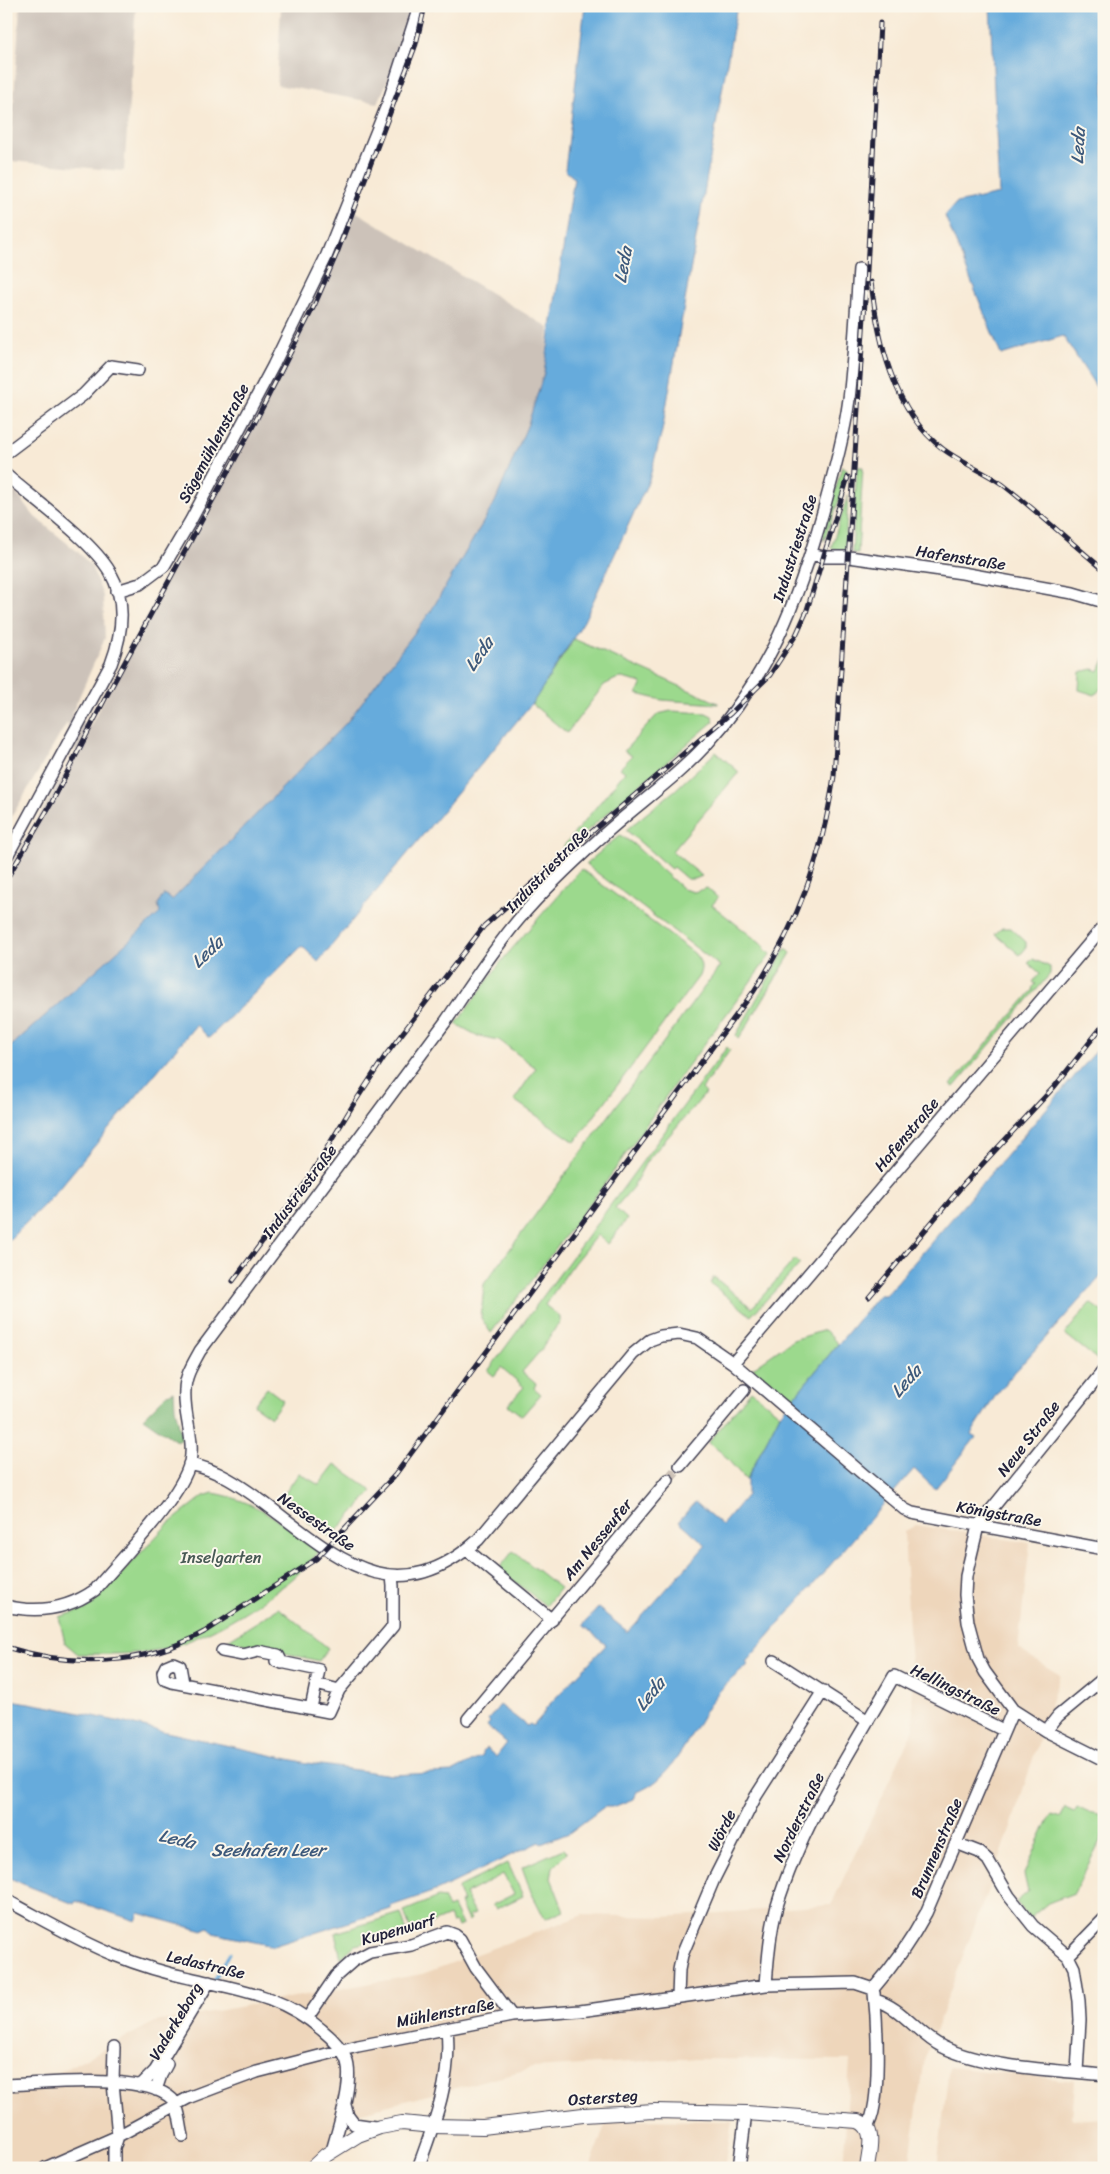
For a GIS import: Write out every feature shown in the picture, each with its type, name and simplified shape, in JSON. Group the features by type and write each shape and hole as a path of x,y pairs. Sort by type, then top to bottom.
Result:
{"main road":[{"name":"Ostersteg","path":"312,2168 338,2147 358,2135 380,2127 402,2123 433,2126 490,2126 604,2113 656,2111 746,2113 854,2120 861,2122 867,2127"},
{"path":"867,2127 871,2137 867,2168"}],"street":[{"name":"Sägemühlenstraße","path":"117,591 140,584 164,566 191,520 273,366 326,257 388,103 418,10"},
{"name":"Industriestraße","path":"189,1464 192,1444 185,1389 189,1371 200,1351 446,1021 519,919 566,869 600,837 648,799 705,746 751,689 782,634 811,554 845,425 849,398 859,270"},
{"path":"6,453 83,395 111,366 138,370"},
{"path":"6,475 86,543 110,572 117,591 121,612 121,630 110,664 6,858"},
{"name":"Hafenstraße","path":"811,554 824,557 858,558 962,573 1073,592 1104,602"},
{"name":"Hafenstraße","path":"733,1363 1104,926"},
{"name":"Nessestraße","path":"189,1464 230,1479 347,1563 361,1569 392,1576 412,1575 436,1569 453,1561 478,1540 633,1354 644,1344 656,1338 670,1335 692,1337 733,1363 774,1398"},
{"name":"Neue Straße","path":"978,1526 1104,1370"},
{"path":"680,1466 744,1390"},
{"name":"Königstraße","path":"774,1398 912,1513 1104,1549"},
{"path":"6,1606 30,1610 54,1609 72,1604 95,1590 180,1486 189,1464"},
{"name":"Am Nesseufer","path":"468,1719 668,1480"},
{"path":"978,1526 966,1576 965,1595 968,1622 975,1650 985,1672 1012,1710 1046,1731 1104,1760"},
{"path":"467,1550 552,1620"},
{"path":"183,1684 329,1712 339,1690 393,1626 392,1576"},
{"path":"222,1650 243,1655 258,1651 278,1655 278,1662 319,1670 310,1708"},
{"path":"774,1660 868,1721"},
{"name":"Hellingstraße","path":"894,1676 1003,1730"},
{"name":"Norderstraße","path":"766,1984 777,1906 792,1866 823,1799 894,1676"},
{"path":"1046,1731 1058,1716 1093,1685 1104,1678"},
{"path":"316,1684 339,1690"},
{"name":"Wörde","path":"678,1996 682,1954 714,1879 756,1796 823,1691"},
{"name":"Brunnenstraße","path":"874,1994 914,1937 1012,1710"},
{"path":"956,1843 979,1852 988,1860 1009,1896 1033,1926 1068,1956 1074,1968 1080,2020 1077,2072"},
{"name":"Ledastraße","path":"6,1900 92,1946 115,1956 161,1971 260,1994 285,2004 308,2017 330,2037 347,2060 349,2079 338,2147"},
{"path":"1068,1956 1104,1919"},
{"name":"Kupenwarf","path":"308,2017 336,1976 353,1961 370,1952 411,1945 442,1933 451,1933 460,1939 482,1975 512,2016"},
{"name":"Vaderkeborg","path":"158,2073 213,1983"},
{"name":"Mühlenstraße","path":"45,2168 118,2136 190,2097 257,2072 424,2032 512,2016 580,2011 766,1984 855,1983 886,2003 927,2038 957,2054 996,2063 1104,2075"},
{"path":"867,2127 873,2112 876,2090 874,1994"},
{"path":"418,2168 433,2126 448,2072 447,2029"},
{"path":"114,2047 113,2083 118,2136 114,2149 114,2168"},
{"path":"140,2086 158,2073"},
{"path":"156,2090 158,2073"},
{"path":"6,2085 94,2082 140,2086 156,2090 166,2095 176,2105 183,2136"},
{"path":"344,2101 348,2116 354,2124 380,2127"},
{"path":"739,2168 746,2113"}],"shaded area":[{"path":"20,6 136,6 124,171 10,161"},
{"path":"281,6 434,6 434,9 418,10 378,103 277,85"},
{"path":"350,208 549,328 544,373 528,424 495,502 431,611 347,722 172,900 163,894 158,904 160,912 9,1048 6,1046 6,874 76,753 67,723 6,826 6,481 35,517 78,552 91,566 103,596 105,638 72,713 89,728 278,368 323,277"},
{"path":"916,1525 1030,1543 1018,1649 1060,1675 1009,1833 923,2064 909,2168 843,2168 850,2060 678,2059 533,2068 335,2119 329,2146 305,2168 6,2168 6,2100 155,2022 422,1974 583,1915 664,1917 831,1905 914,1728 904,1532"},
{"path":"949,2067 1075,2081 1072,2120 1104,2118 1104,2168 937,2168"},
{"path":"607,2120 732,2121 725,2168 590,2168"}],"green space":[{"path":"842,466 847,469 838,503 824,541 823,535"},
{"path":"857,467 863,467 858,553 852,553"},
{"path":"848,495 845,551 831,548"},
{"path":"574,639 718,704 662,700 637,694 642,683 622,678 616,679 604,685 567,733 532,704"},
{"path":"1104,659 1104,685 1095,695 1079,690 1080,672 1093,669 1099,671"},
{"path":"671,711 706,713 712,716 714,721 566,849 563,847 625,772 620,768 632,756 624,751 658,714"},
{"path":"716,752 739,772 672,851 702,876 695,879 687,879 673,867 671,869 626,830 674,791"},
{"path":"620,835 632,843 683,889 694,892 707,888 718,898 712,905 765,947 764,949 771,954 671,1089 604,1185 491,1333 481,1318 484,1284 720,966 586,864"},
{"path":"581,869 694,953 700,961 701,969 699,976 575,1142 514,1100 536,1068 499,1040 478,1036 456,1024 504,958"},
{"path":"1002,928 1011,928 1026,942 1026,948 1020,955 995,934"},
{"path":"786,948 791,953 739,1039 736,1035"},
{"path":"1033,959 1050,967 1050,974 954,1087 951,1085 1033,990 1032,988 1036,984 1033,982 1040,973 1028,963"},
{"path":"727,1047 730,1050 702,1089 706,1093 646,1162 633,1187 615,1208 627,1219 608,1244 597,1235 574,1263 545,1305 560,1317 560,1321 541,1350 522,1372 536,1384 534,1388 541,1394 522,1416 508,1405 524,1387 501,1367 494,1376 488,1371"},
{"path":"795,1259 800,1264 751,1316 710,1283 714,1277 752,1308"},
{"path":"1090,1303 1104,1313 1103,1364 1065,1334"},
{"path":"825,1330 838,1344 789,1403 753,1368 793,1340"},
{"path":"267,1388 283,1400 271,1417 254,1405"},
{"path":"174,1391 175,1408 182,1439 176,1441 143,1418 166,1395"},
{"path":"751,1391 780,1414 746,1480 721,1452 708,1443"},
{"path":"335,1464 372,1492 331,1537 308,1522 310,1518 281,1499 299,1473 319,1485"},
{"name":"Inselgarten","path":"213,1493 243,1501 270,1515 320,1551 290,1581 261,1602 210,1631 175,1646 138,1653 78,1654 65,1643 59,1617 89,1608 167,1525 204,1496"},
{"path":"513,1551 560,1588 546,1606 499,1569"},
{"path":"279,1608 328,1648 319,1661 228,1640"},
{"path":"1077,1807 1087,1812 1104,1815 1104,1833 1074,1893 1048,1903 1030,1918 1016,1902 1028,1892 1024,1874 1051,1815 1061,1818 1065,1808 1074,1812"},
{"path":"563,1849 567,1853 553,1867 551,1878 564,1911 545,1919 531,1892 522,1867"},
{"path":"508,1863 523,1896 496,1909 492,1905 514,1894 503,1874 465,1894 475,1914 469,1916 471,1919 468,1921 460,1903 463,1902 458,1890 459,1887"},
{"path":"438,1897 443,1898 448,1908 453,1906 462,1925 458,1927 456,1922 452,1923 449,1916 411,1932 404,1911"},
{"path":"401,1913 407,1933 355,1945 341,1958 335,1933"}],"water":[{"name":"Leda","path":"585,6 600,9 600,6 737,6 662,431 649,480 584,621 536,698 318,962 302,946 209,1038 196,1025 51,1198 6,1243 6,1046 10,1047 160,913 158,904 164,894 172,900 347,722 431,611 495,502 528,424 544,373 574,178 565,170"},
{"name":"Leda","path":"990,6 1104,6 1104,399 1063,336 1001,355 945,216 956,203 999,194"},
{"name":"Seehafen Leer","path":"1104,1042 1104,1273 996,1395 971,1434 976,1437 935,1489 914,1469 746,1662 748,1665 717,1694 682,1750 662,1776 650,1786 636,1792 633,1799 613,1807 604,1807 569,1833 541,1844 539,1842 438,1890 391,1906 391,1909 273,1946 213,1933 209,1927 203,1931 139,1913 136,1921 76,1901 74,1904 6,1876 6,1699 57,1708 307,1763 392,1775 452,1772 483,1756 482,1752 486,1748 496,1757 507,1743 487,1726 490,1722 488,1720 500,1705 527,1726 530,1724 533,1726 546,1711 545,1709 606,1645 583,1625 598,1608 628,1632 706,1545 679,1521 695,1502 722,1525 747,1495 747,1479 780,1414 879,1295 886,1295"}],"waterway":[{"path":"214,1981 230,1953"}],"tunnel":[{"path":"668,1480 680,1466"}],"railway":[{"path":"6,880 52,802 107,695 254,424 315,304 337,253 416,44 425,6"},
{"path":"6,1647 31,1654 82,1660 107,1660 157,1652 204,1632 316,1559 395,1475 754,991 784,940 796,914 815,861 823,834 834,776 867,270 880,23"},
{"path":"871,282 878,327 891,373 900,395 926,433 950,454 1002,484 1104,570"},
{"path":"233,1281 305,1184 385,1056 484,926 731,713 770,675 796,635 806,613 848,477"},
{"path":"869,1297 963,1185 1055,1086 1104,1024"}]}
